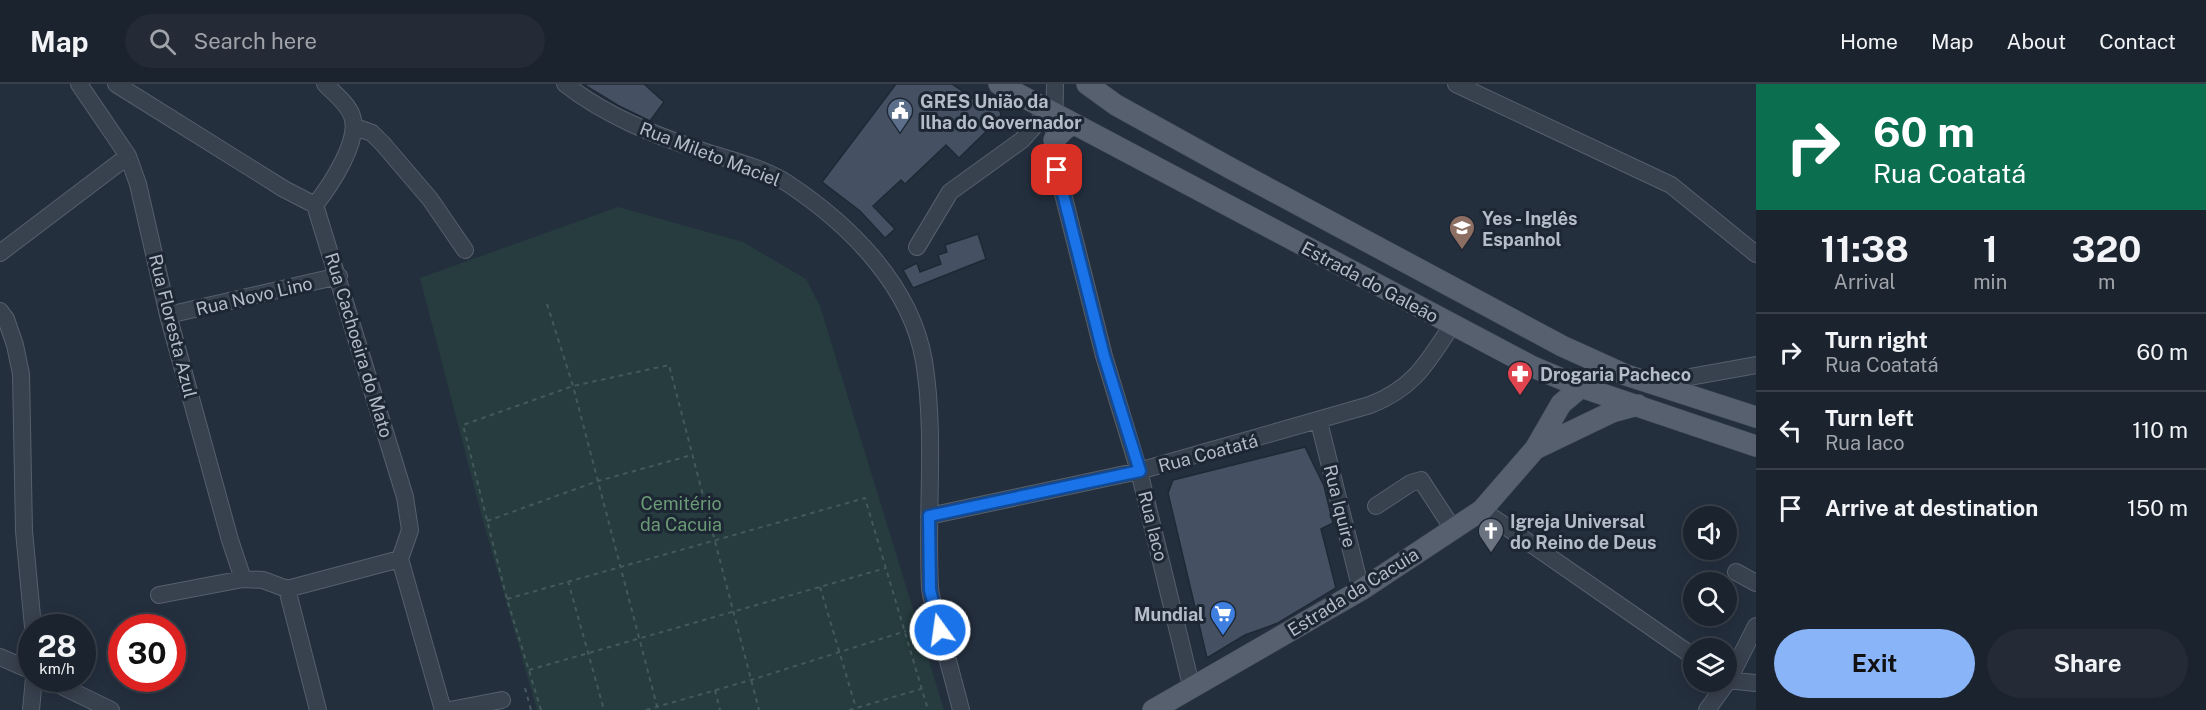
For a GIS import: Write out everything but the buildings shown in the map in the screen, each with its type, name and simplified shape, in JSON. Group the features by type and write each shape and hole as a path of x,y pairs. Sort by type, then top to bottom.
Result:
{"main road":[{"name":"Estrada do Galeão","path":"999,84 1058,118 1533,367 1581,387 1756,446"},
{"name":"Estrada do Galeão","path":"1087,84 1124,110 1512,322 1626,375 1756,417"},
{"path":"1054,140 1058,118"},
{"path":"1498,347 1512,322"},
{"path":"1581,387 1605,377 1626,375"},
{"name":"Estrada da Cacuia","path":"1153,710 1361,590 1482,510 1535,449 1554,415 1581,387"},
{"name":"Estrada da Cacuia","path":"1535,449 1612,412 1638,405"}],"street":[{"name":"Rua Floresta Azul","path":"79,84 128,156 138,184 168,315 230,540 243,579"},
{"path":"116,84 285,189 315,205 338,171 355,131 352,116 325,84"},
{"name":"Rua Mileto Maciel","path":"565,84 586,100 655,134 752,167 784,182 823,208 859,241 892,282 911,318 924,359 929,405 930,590 961,710"},
{"path":"916,247 950,192 1022,140 1058,118 1055,84"},
{"path":"1456,84 1671,185 1756,254"},
{"path":"355,131 361,129 372,134 383,144 430,200 465,250"},
{"name":"Rua Iaco","path":"1054,140 1057,170 1101,344 1140,471 1192,689"},
{"path":"0,253 128,156"},
{"name":"Rua Cachoeira do Mato","path":"315,205 339,276 405,497 410,530 400,559"},
{"name":"Rua Novo Lino","path":"168,315 339,276"},
{"path":"0,311 15,345 21,374 24,531 32,614"},
{"name":"Rua Coatatá","path":"929,516 1140,471 1318,422 1389,398 1404,389 1421,373 1452,325"},
{"path":"1651,384 1756,365"},
{"name":"Rua Iquire","path":"1318,422 1361,590"},
{"path":"1376,506 1411,483 1421,480 1453,529"},
{"path":"1482,510 1683,649"},
{"path":"159,594 243,579 263,580 287,589 400,559 443,710"},
{"path":"1737,573 1756,583"},
{"path":"287,589 318,710"},
{"path":"1737,662 1756,626"},
{"path":"0,657 18,665"},
{"path":"1737,682 1756,683"},
{"path":"31,710 33,692"},
{"path":"74,692 111,710"},
{"path":"1707,710 1719,692"},
{"path":"450,710 502,699"}],"path":[{"path":"548,304 573,386 657,708"},
{"path":"541,710 507,599 463,425 573,386 669,364 759,710"},
{"path":"487,521 598,481 693,455"},
{"path":"507,599 865,498 928,710"},
{"path":"529,670 886,568"},
{"path":"568,581 604,710"},
{"path":"820,587 856,708"},
{"path":"646,710 751,680 906,631"},
{"path":"525,688 531,710"},
{"path":"849,710 922,689"},
{"path":"715,690 720,710"}],"green space":[{"name":"Cemitério da Cacuia","path":"618,207 743,242 806,279 820,306 944,710 537,710 482,517 420,278"}],"place":[{"name":"GRES União da Ilha do Governador","path":"900,134"},
{"name":"Yes - Inglês Espanhol","path":"1462,251"},
{"name":"Drogaria Pacheco","path":"1520,397"},
{"name":"Igreja Universal do Reino de Deus","path":"1491,554"},
{"name":"Mundial","path":"1223,637"}],"route":[{"path":"940,630 930,590 929,516 1140,471 1104,356 1057,170"}]}
